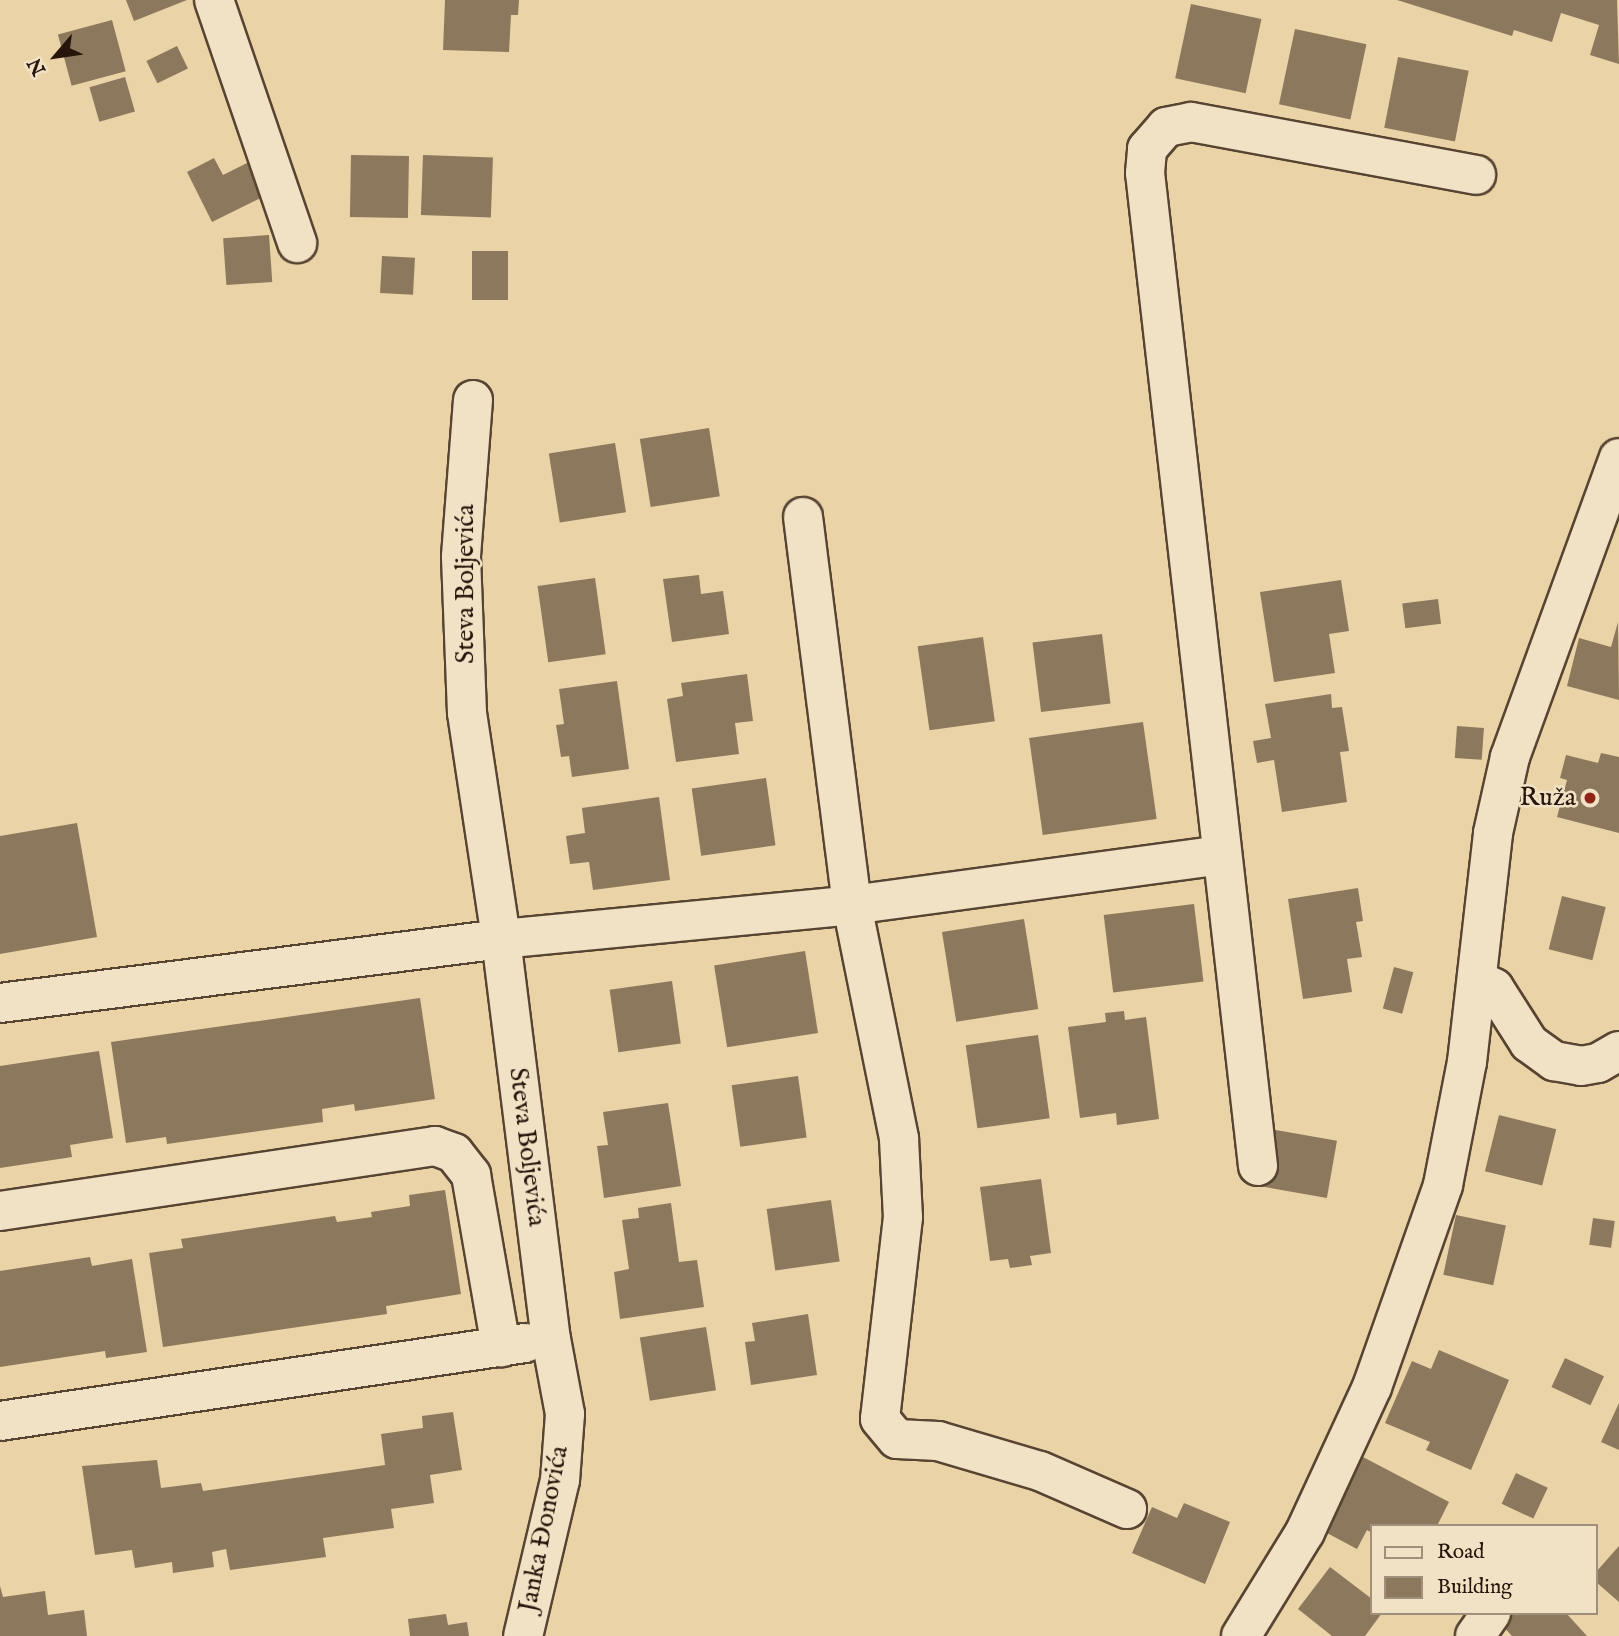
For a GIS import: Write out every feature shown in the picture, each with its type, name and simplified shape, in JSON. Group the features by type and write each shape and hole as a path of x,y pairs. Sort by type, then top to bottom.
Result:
{"street":[{"path":"215,0 297,243"},
{"path":"1258,1166 1146,186 1147,149 1166,127 1191,122 1476,175"},
{"name":"Steva Boljevića","path":"473,400 461,556 467,713 501,939 551,1339"},
{"path":"1241,1636 1305,1532 1372,1387 1443,1185 1467,1062 1493,833 1510,757 1619,458"},
{"path":"803,517 852,905 898,1139 904,1217 880,1419 897,1439 938,1441 1040,1471 1127,1509"},
{"path":"0,1003 501,939 852,905 1221,855"},
{"path":"1477,980 1494,988 1529,1043 1554,1061 1581,1066 1598,1063 1619,1051"},
{"path":"0,1211 435,1146 454,1153 471,1175 501,1347"},
{"path":"0,1421 551,1339"},
{"name":"Janka Đonovića","path":"523,1636 560,1480 565,1414 551,1339"},
{"path":"1475,1636 1490,1615"}],"building":[{"path":"126,0 187,0 134,21"},
{"path":"445,0 519,0 518,15 511,15 509,52 443,50"},
{"path":"1397,0 1617,0 1619,64 1590,55 1599,25 1561,13 1552,42 1514,30 1512,36"},
{"path":"1191,4 1261,19 1246,93 1175,78"},
{"path":"112,20 126,71 72,86 58,34"},
{"path":"1295,29 1366,44 1350,119 1279,104"},
{"path":"177,46 188,68 157,83 146,61"},
{"path":"1398,57 1469,71 1455,141 1384,128"},
{"path":"125,77 135,112 99,122 89,87"},
{"path":"351,155 409,156 408,218 350,217"},
{"path":"423,155 493,157 491,217 421,215"},
{"path":"214,158 223,175 255,159 271,193 212,222 187,172"},
{"path":"269,235 272,282 226,285 223,238"},
{"path":"472,251 508,251 508,300 472,300"},
{"path":"382,256 415,258 413,295 380,293"},
{"path":"709,428 720,496 651,507 640,439"},
{"path":"615,443 626,512 560,523 549,453"},
{"path":"699,575 701,594 723,591 729,634 672,642 663,579"},
{"path":"595,578 606,654 548,662 538,586"},
{"path":"1341,580 1349,631 1329,634 1335,673 1274,682 1260,592"},
{"path":"1438,599 1441,624 1405,628 1402,603"},
{"path":"1618,622 1619,700 1567,686 1579,638 1611,647"},
{"path":"1102,634 1111,703 1041,712 1033,643"},
{"path":"983,637 995,721 929,730 918,646"},
{"path":"747,674 753,721 735,723 739,754 676,762 667,699 683,696 681,683"},
{"path":"617,681 629,769 572,777 569,756 561,757 556,725 564,724 559,689"},
{"path":"1331,694 1332,708 1342,707 1349,751 1340,752 1347,802 1282,812 1274,760 1257,763 1253,741 1271,738 1265,704"},
{"path":"1143,722 1157,819 1043,835 1029,738"},
{"path":"1457,726 1484,728 1482,760 1455,758"},
{"name":"Ruža","path":"1601,753 1619,757 1619,833 1557,817 1567,780 1560,778 1566,755 1598,763"},
{"path":"766,778 775,845 701,856 692,788"},
{"path":"659,797 670,880 593,890 589,862 570,864 566,836 585,833 582,808"},
{"path":"77,823 97,937 0,954 0,836"},
{"path":"1358,888 1363,921 1356,922 1362,957 1347,959 1352,992 1303,999 1288,899"},
{"path":"1562,896 1606,907 1592,960 1549,949"},
{"path":"1194,904 1204,981 1113,993 1104,915"},
{"path":"1024,919 1038,1009 956,1022 942,932"},
{"path":"805,951 818,1033 727,1047 714,965"},
{"path":"1394,967 1413,972 1402,1014 1383,1009"},
{"path":"672,981 681,1043 618,1052 610,990"},
{"path":"420,998 435,1099 355,1111 354,1104 322,1109 323,1122 167,1144 166,1137 126,1143 111,1042"},
{"path":"1124,1011 1125,1020 1146,1017 1159,1119 1117,1125 1116,1113 1080,1118 1068,1027 1106,1022 1105,1013"},
{"path":"1038,1035 1050,1118 977,1128 966,1045"},
{"path":"99,1051 113,1138 70,1145 72,1157 0,1168 0,1066"},
{"path":"798,1076 807,1137 740,1147 732,1085"},
{"path":"668,1103 681,1186 604,1198 597,1146 608,1145 603,1112"},
{"path":"1499,1115 1556,1129 1542,1186 1485,1171"},
{"path":"1270,1129 1337,1141 1327,1198 1260,1186"},
{"path":"1041,1179 1051,1253 1030,1256 1032,1265 1010,1268 1008,1259 990,1261 980,1187"},
{"path":"445,1190 461,1294 386,1306 387,1314 163,1347 149,1253 183,1248 181,1239 335,1216 337,1222 372,1217 371,1212 410,1206 409,1195"},
{"path":"831,1200 840,1261 775,1270 767,1209"},
{"path":"671,1203 679,1262 697,1260 704,1307 620,1319 614,1272 629,1269 622,1220 639,1218 638,1208"},
{"path":"1456,1215 1506,1226 1493,1285 1443,1275"},
{"path":"1593,1218 1615,1221 1611,1248 1589,1245"},
{"path":"90,1257 92,1266 132,1259 147,1352 106,1358 105,1351 0,1367 0,1271"},
{"path":"808,1314 817,1375 751,1385 745,1342 755,1341 752,1323"},
{"path":"706,1327 716,1390 650,1401 640,1337"},
{"path":"1439,1350 1509,1380 1471,1470 1426,1450 1430,1442 1385,1423 1412,1361 1431,1369"},
{"path":"1565,1358 1604,1376 1590,1405 1551,1387"},
{"path":"1619,1403 1619,1450 1601,1442"},
{"path":"453,1412 462,1470 430,1475 434,1503 391,1509 394,1528 323,1538 326,1557 230,1570 226,1549 212,1552 214,1567 173,1573 172,1562 135,1568 132,1550 95,1555 82,1466 157,1460 161,1488 201,1483 203,1491 351,1470 385,1465 381,1434 423,1428 422,1416"},
{"path":"1361,1456 1449,1502 1438,1524 1370,1524 1370,1532 1367,1530 1357,1549 1327,1533 1334,1520 1329,1517"},
{"path":"1516,1473 1548,1488 1533,1519 1502,1504"},
{"path":"1184,1503 1230,1522 1205,1584 1132,1553 1152,1507 1177,1518"},
{"path":"1619,1546 1619,1602 1598,1584 1598,1570"},
{"path":"1330,1567 1370,1597 1370,1615 1381,1615 1365,1636 1332,1636 1298,1609"},
{"path":"0,1586 3,1597 45,1591 48,1615 84,1610 87,1636 0,1636"},
{"path":"446,1614 448,1625 467,1622 469,1636 410,1636 408,1619"},
{"path":"1512,1615 1568,1615 1587,1636 1512,1636 1502,1625"}],"place":[{"name":"Ruža","path":"1590,798"}]}
